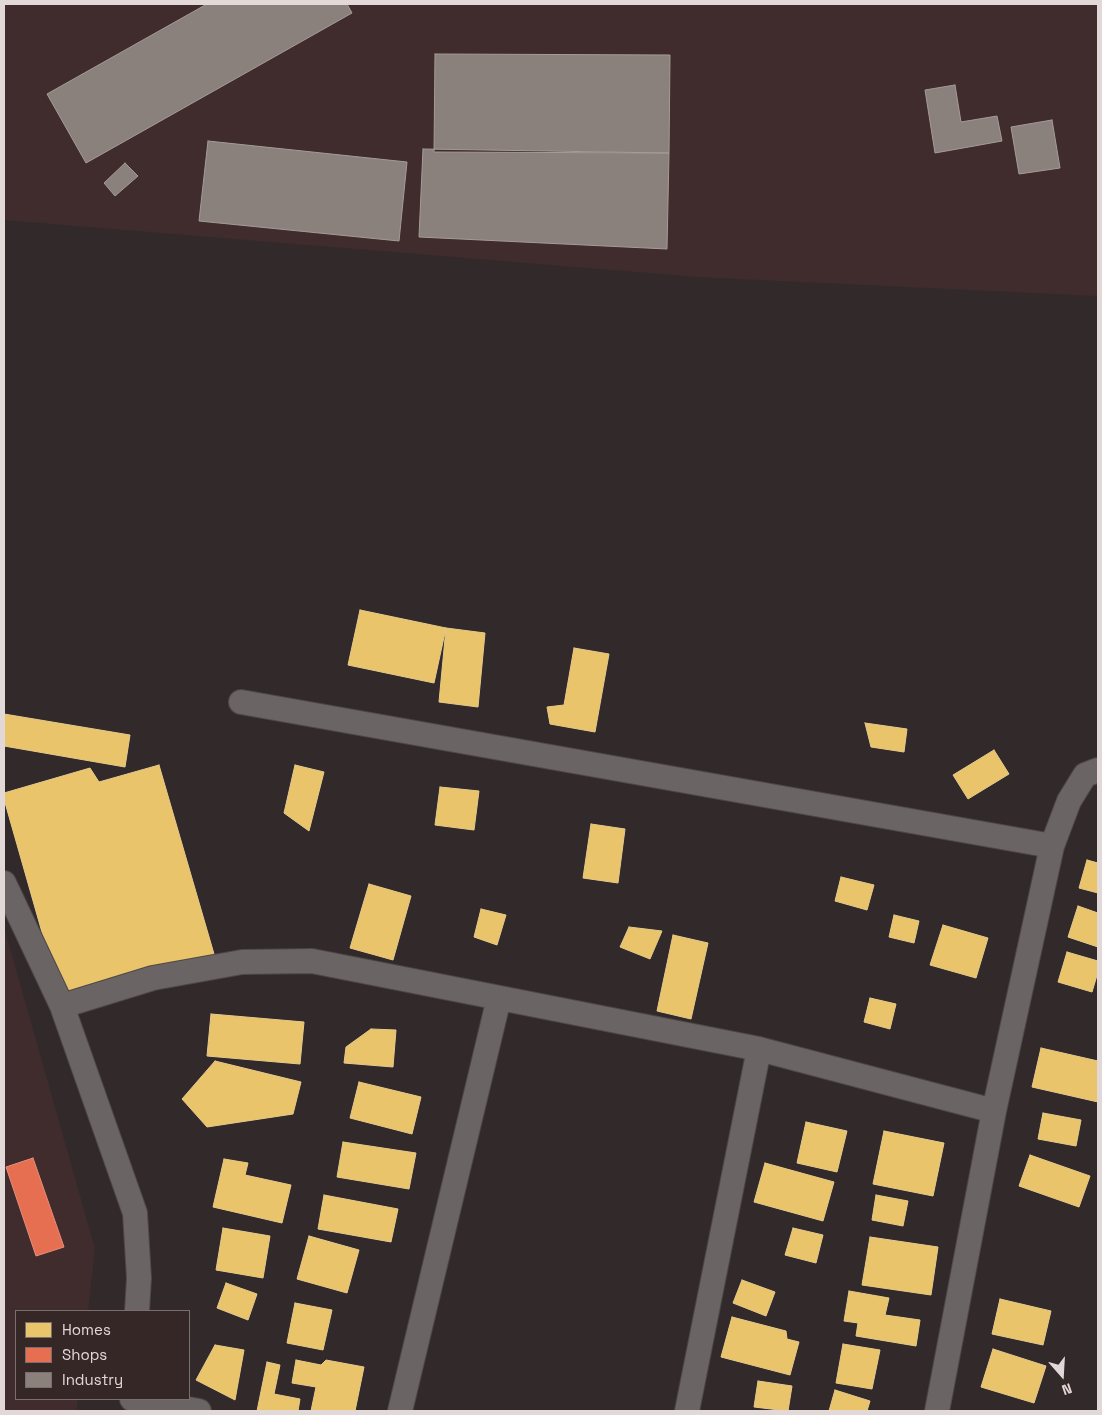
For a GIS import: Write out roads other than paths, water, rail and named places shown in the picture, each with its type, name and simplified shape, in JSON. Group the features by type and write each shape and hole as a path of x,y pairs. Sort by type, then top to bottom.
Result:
{"street":[{"path":"241,702 1052,846"},
{"path":"937,1411 994,1111 1052,846 1069,801 1085,775 1098,770"},
{"path":"4,883 62,1006 135,1213 139,1278 137,1310"},
{"path":"62,1006 153,978 242,962 312,961 758,1049 994,1111"},
{"path":"400,1411 499,998"},
{"path":"687,1411 758,1049"},
{"path":"138,1400 199,1411"}]}
